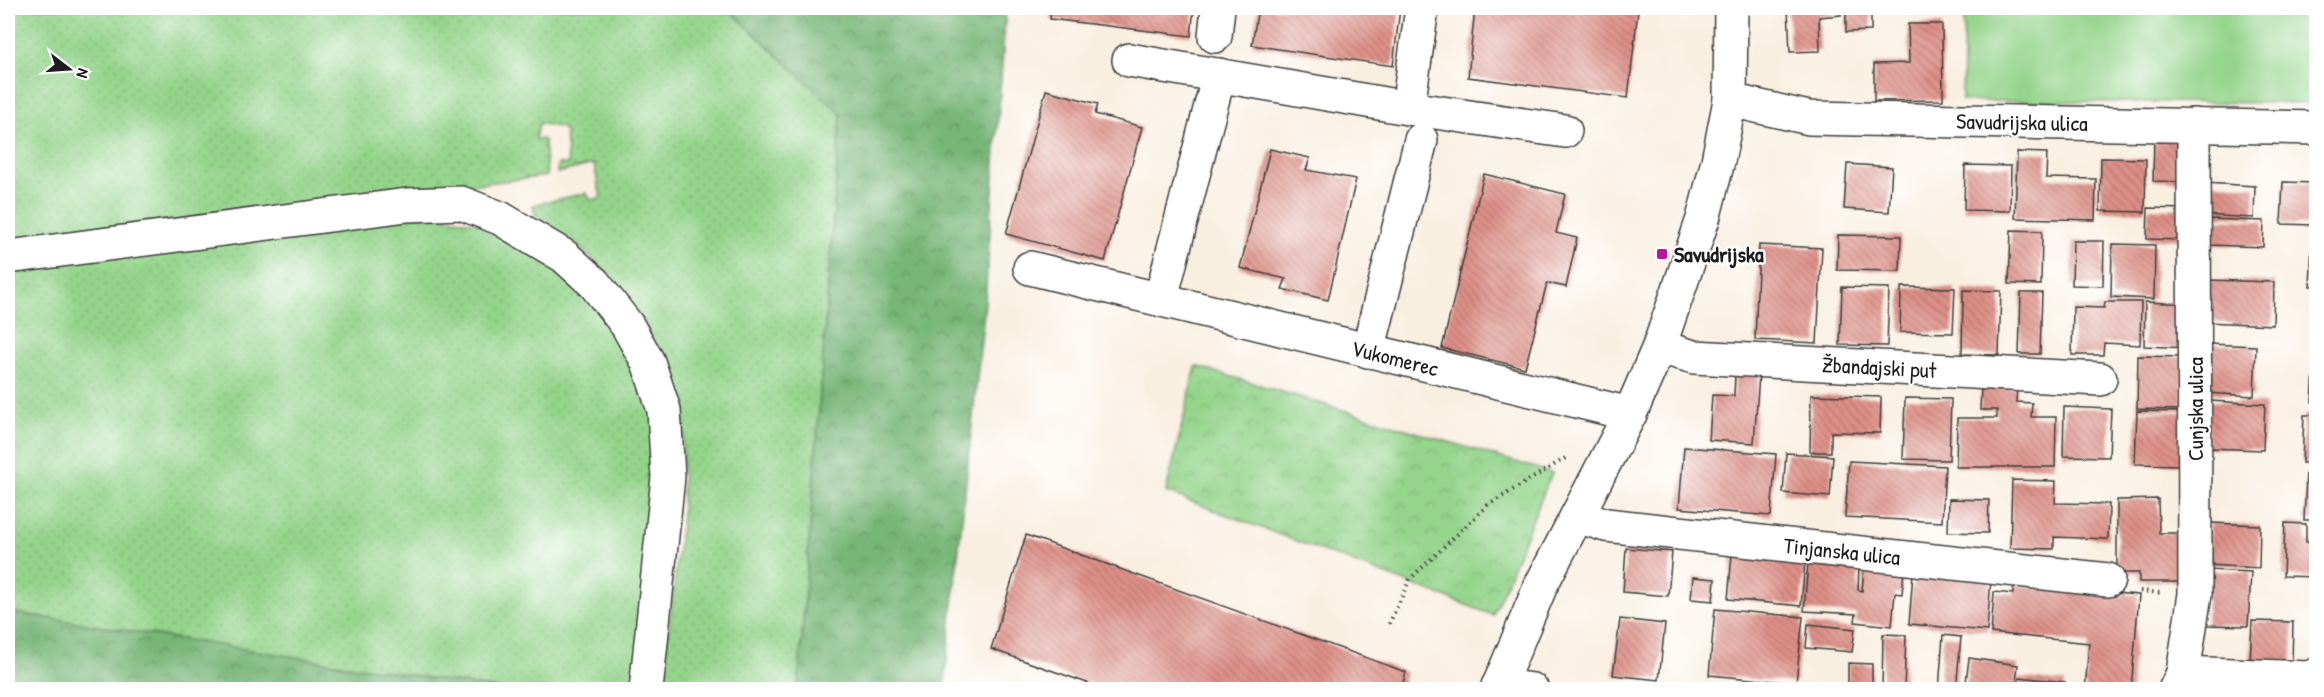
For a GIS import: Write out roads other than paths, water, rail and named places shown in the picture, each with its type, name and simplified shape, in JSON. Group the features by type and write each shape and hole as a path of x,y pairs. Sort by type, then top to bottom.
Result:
{"street":[{"path":"1408,108 1422,8"},
{"path":"1532,690 1497,688 1541,585 1630,414 1659,347 1703,219 1718,161 1730,100 1731,8"},
{"path":"1129,60 1408,108 1565,131"},
{"path":"1161,298 1219,75"},
{"name":"Savudrijska ulica","path":"1730,100 1809,118 2316,128"},
{"name":"Cunjska ulica","path":"2179,681 2195,594 2194,125"},
{"path":"1368,351 1421,140"},
{"path":"8,257 407,205 460,203 500,218 564,256 594,283 627,325 648,362 664,410 668,477 646,690"},
{"name":"Vukomerec","path":"1030,268 1161,298 1630,414"},
{"name":"Žbandajski put","path":"1659,347 1694,357 2100,379"},
{"name":"Tinjanska ulica","path":"1577,516 1606,525 2108,580"},
{"path":"2179,681 2308,678 2316,675"}],"place":[{"name":"Savudrijska","path":"1662,254"}]}
